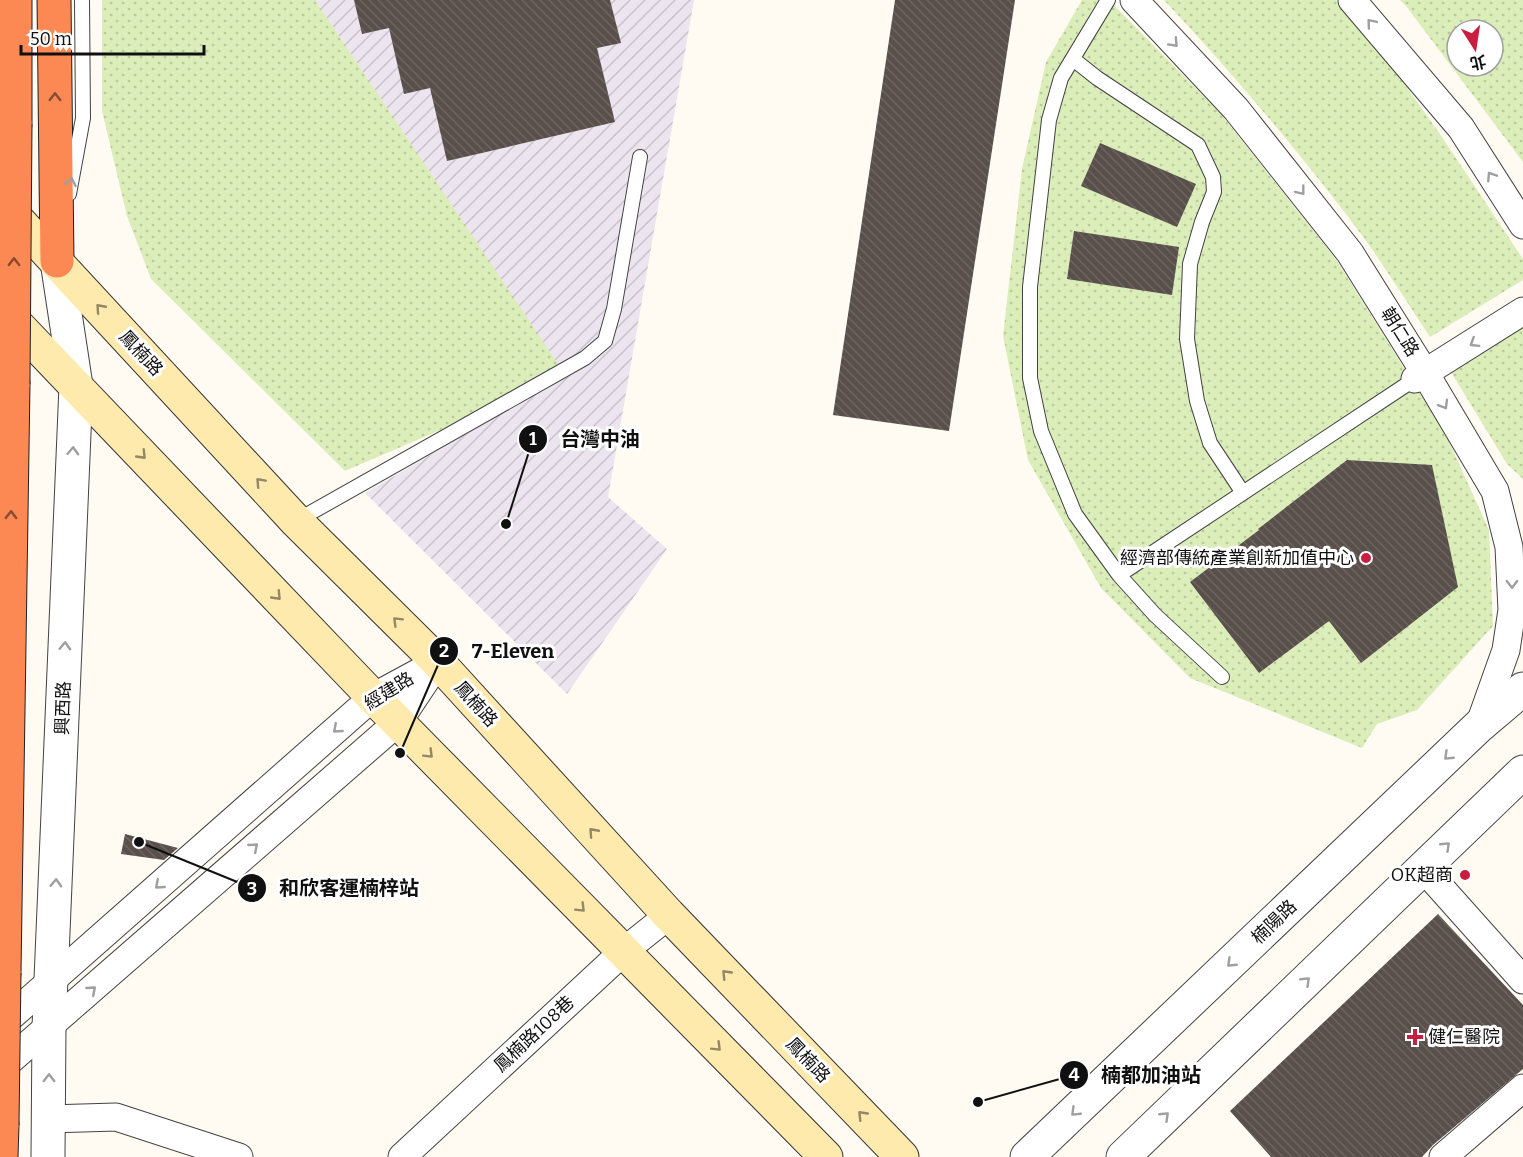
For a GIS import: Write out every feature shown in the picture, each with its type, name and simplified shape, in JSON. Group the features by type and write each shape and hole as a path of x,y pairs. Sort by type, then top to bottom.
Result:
{"highway":[{"path":"1,1157 13,384 15,0"},
{"path":"54,0 57,261"}],"main road":[{"name":"鳳楠路","path":"0,201 296,521 438,662 669,915 902,1157"},
{"path":"0,307 398,722 826,1157"}],"street":[{"name":"朝仁路","path":"1134,0 1236,109 1350,253 1420,376 1495,491 1509,547 1512,610 1506,651 1479,726"},
{"path":"1352,0 1461,128 1523,225"},
{"name":"興西路","path":"48,1157 49,1027 75,386 57,261"},
{"path":"1420,376 1523,311"},
{"path":"1495,491 1523,511"},
{"name":"經建路","path":"0,1026 374,697 438,662"},
{"name":"經建路","path":"0,1069 398,722 438,662"},
{"name":"楠陽路","path":"1028,1157 1479,726 1523,689"},
{"path":"1123,1157 1423,868 1519,782"},
{"path":"1423,868 1523,980"},
{"name":"鳳楠路108巷","path":"402,1157 624,951 669,915"},
{"path":"1443,1157 1523,1088"},
{"path":"48,1119 116,1117 239,1157"}],"lane":[{"path":"57,261 83,118 82,0"},
{"path":"1108,0 1061,78 1049,120 1030,287 1030,378 1041,431 1075,514 1119,575 1155,615 1222,677"},
{"path":"1073,59 1097,78 1198,145 1208,162 1213,177 1214,192 1202,222 1190,264 1187,339 1197,401 1210,443 1243,494"},
{"path":"296,521 585,358 605,341 614,309 640,157"},
{"path":"1119,575 1420,376"}],"shaded area":[{"path":"315,0 694,0 608,497 667,549 567,694 365,493 565,376"}],"green space":[{"path":"102,0 315,0 566,376 345,471 151,279 127,216 102,111"},
{"name":"經濟部傳統產業創新加值中心","path":"1082,0 1109,0 1220,113 1337,261 1446,435 1489,530 1493,626 1417,710 1377,724 1362,748 1190,678 1101,588 1028,460 1003,336 1022,169 1046,62"},
{"path":"1164,0 1336,0 1386,58 1442,137 1523,259 1523,280 1430,337 1364,238 1317,176"},
{"path":"1400,0 1523,0 1523,162 1460,78 1505,78 1505,18 1445,18 1445,58"},
{"path":"1523,327 1523,479 1507,464 1451,372"}],"building":[{"path":"354,0 610,0 621,43 597,48 615,122 447,161 430,88 404,94 389,28 362,34"},
{"path":"895,0 1015,0 949,431 833,415"},
{"path":"1100,143 1196,184 1177,227 1081,186"},
{"path":"1074,231 1179,247 1172,295 1067,279"},
{"name":"經濟部傳統產業創新加值中心","path":"1347,460 1432,465 1458,587 1361,663 1329,621 1259,673 1190,582"},
{"path":"125,834 178,848 164,860 121,854"},
{"name":"健仁醫院","path":"1438,914 1523,1005 1523,1069 1433,1145 1422,1157 1271,1157 1230,1111"}],"place":[{"name":"台灣中油","path":"506,524"},
{"name":"經濟部傳統產業創新加值中心","path":"1366,558"},
{"name":"7-Eleven","path":"400,753"},
{"name":"和欣客運楠梓站","path":"139,842"},
{"name":"OK超商","path":"1465,875"},
{"name":"健仁醫院","path":"1415,1037"},
{"name":"楠都加油站","path":"978,1102"}]}
